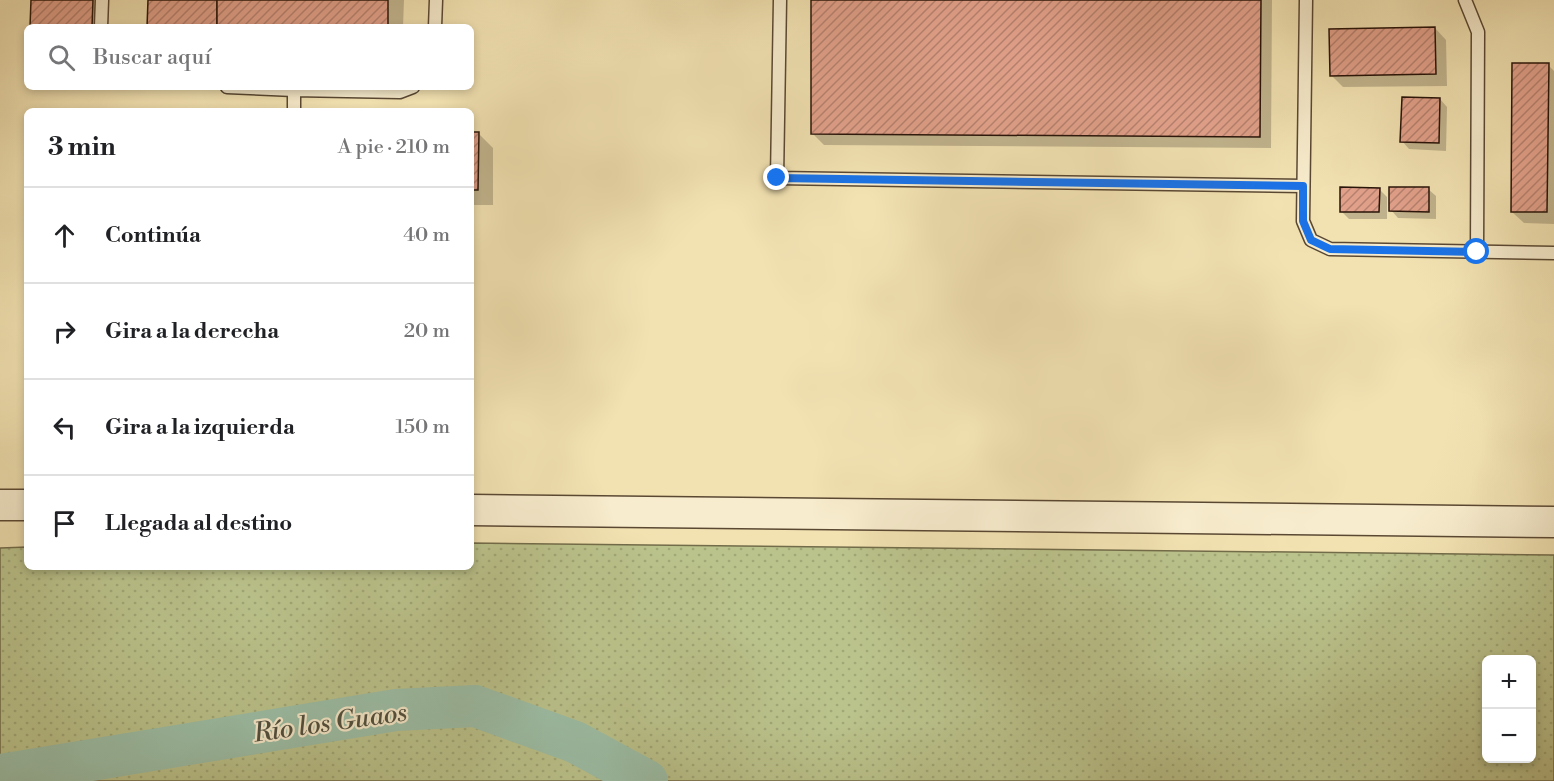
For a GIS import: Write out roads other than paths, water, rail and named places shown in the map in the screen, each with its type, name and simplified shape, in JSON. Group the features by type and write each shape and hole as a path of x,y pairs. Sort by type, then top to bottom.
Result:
{"street":[{"path":"0,505 24,505"},
{"path":"474,510 1554,522"}],"lane":[{"path":"101,24 102,0"},
{"path":"435,24 436,0"},
{"path":"780,0 777,178 1303,186"},
{"path":"1306,0 1303,221 1311,240 1330,249 1554,253"},
{"path":"1465,0 1468,1 1478,32 1477,252"},
{"path":"294,108 294,90 400,92 405,90"}],"waterway":[{"name":"Río los Guaos","path":"0,775 396,710 475,706 575,742 647,781"}]}
